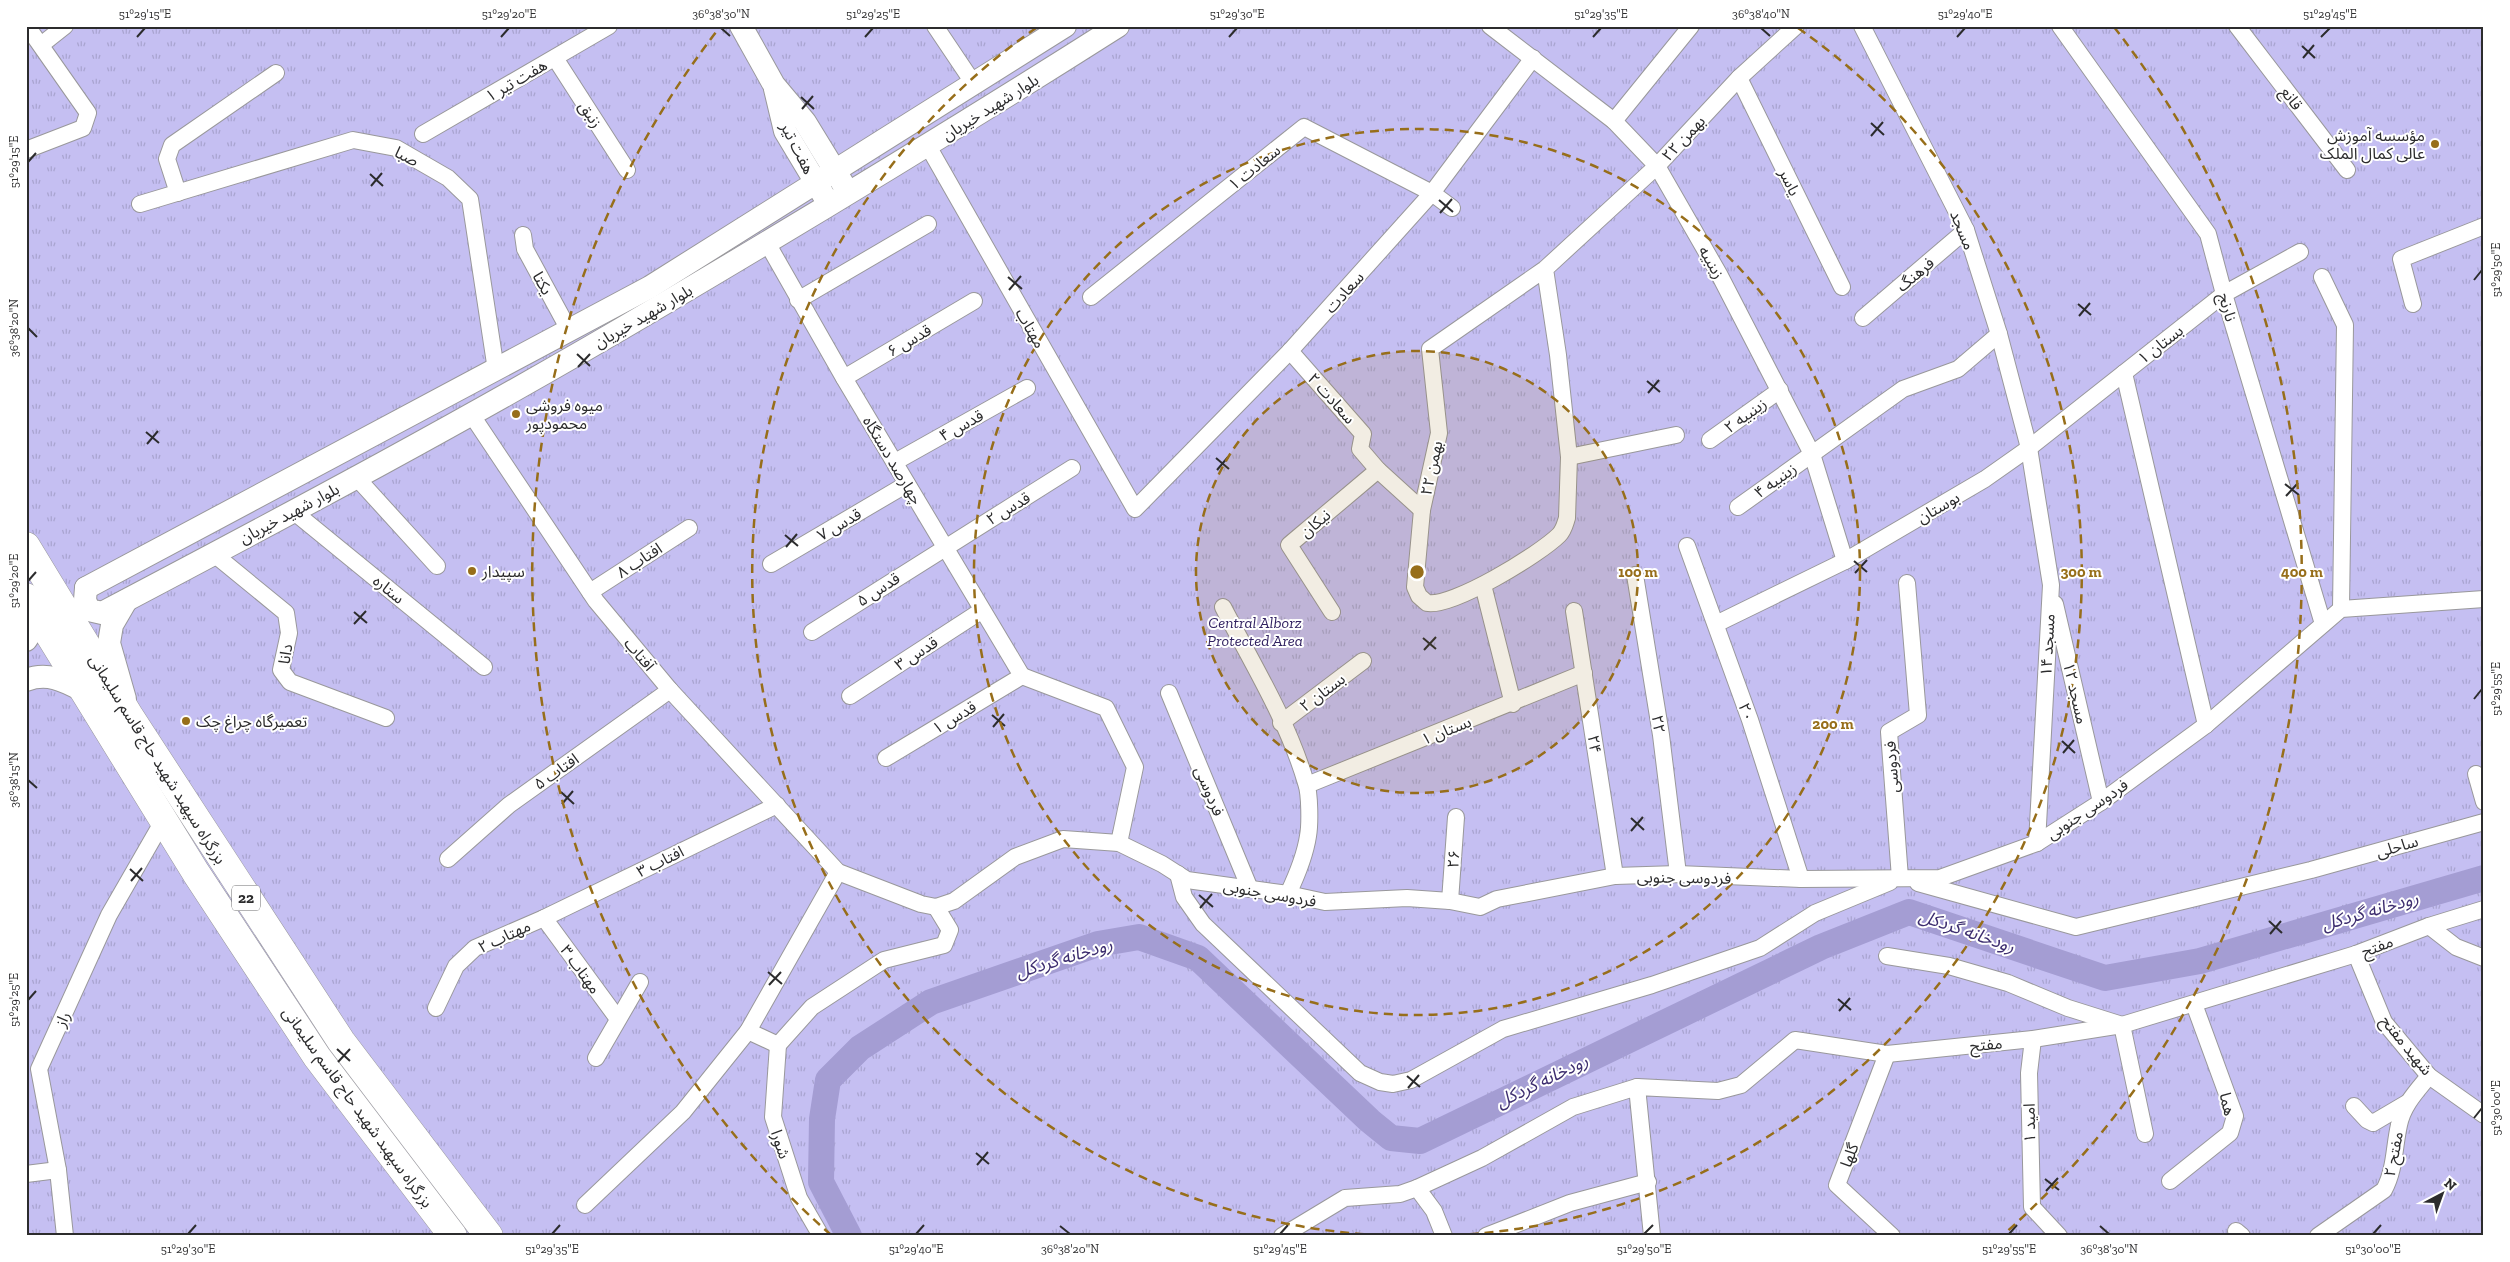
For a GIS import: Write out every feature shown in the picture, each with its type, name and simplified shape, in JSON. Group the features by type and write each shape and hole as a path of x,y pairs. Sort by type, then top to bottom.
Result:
{"highway":[{"name":"بزرگراه سپهبد شهید حاج قاسم سلیمانی","path":"26,546 130,717 340,1041 489,1236"},
{"name":"بزرگراه سپهبد شهید حاج قاسم سلیمانی","path":"32,606 163,821 317,1057 453,1236"}],"main road":[{"name":"هفت تیر","path":"741,26 774,85 805,122 849,193"},
{"name":"بلوار شهید خیریان","path":"1058,28 974,84 650,287 86,588 85,600 90,610 102,613 214,554 471,414 660,307 766,241 928,146 1118,26"},
{"name":"هفت تیر","path":"774,85 786,131 830,205"},
{"path":"46,577 64,586 86,588"},
{"path":"126,600 112,625 108,643 119,674 130,717"},
{"path":"26,640 34,628 32,606"},
{"path":"26,680 48,676 82,690"}],"street":[{"path":"26,150 83,128 88,113 27,26"},
{"path":"41,46 65,26"},
{"name":"هفت تیر ۱","path":"423,134 609,26"},
{"path":"935,26 974,84"},
{"name":"زینبیه","path":"1490,26 1614,121 1657,166 1719,274 1812,454 1845,561"},
{"path":"1614,121 1691,26"},
{"name":"۲۲ بهمن","path":"1545,269 1558,355 1569,457 1567,518 1564,528 1546,546 1483,585 1439,604 1427,603 1419,596 1415,588 1422,510 1439,433 1430,349 1545,269 1657,166 1739,78 1796,26"},
{"name":"مسجد","path":"1862,26 1966,230 1999,334 2029,448"},
{"name":"نارنج","path":"2060,26 2208,234 2224,294 2323,624"},
{"name":"قانع","path":"2237,26 2347,170"},
{"name":"زنبق","path":"555,58 627,170"},
{"name":"سعادت","path":"1135,509 1290,351 1432,193 1533,58"},
{"path":"178,192 167,160 172,146 276,73"},
{"name":"یاسر","path":"1739,78 1842,287"},
{"name":"سعادت ۱","path":"1091,297 1304,126 1432,193"},
{"name":"صبا","path":"140,204 353,140 396,148 448,178 470,199 496,370"},
{"name":"مهتاب","path":"928,146 1135,509"},
{"path":"1432,193 1452,208"},
{"path":"798,300 928,224"},
{"path":"2413,304 2401,260 2484,226"},
{"name":"فرهنگ","path":"1863,318 1966,230"},
{"name":"یکتا","path":"523,235 524,249 569,330"},
{"name":"چهارصد دستگاه","path":"766,241 798,300 981,611 1022,676"},
{"name":"بستان ۱","path":"2029,448 2224,294 2300,252"},
{"path":"2322,277 2345,325 2341,608 2484,599"},
{"name":"قدس ۶","path":"844,378 974,301"},
{"name":"زینبیه ۴","path":"1738,507 1903,389 1958,369 1999,334"},
{"name":"سعادت ۲","path":"1290,351 1363,434 1360,449 1378,470"},
{"path":"2124,373 2206,725"},
{"name":"قدس ۴","path":"895,462 1027,388"},
{"name":"زینبیه ۲","path":"1710,440 1780,390"},
{"name":"آفتاب","path":"471,414 590,592 670,690 838,872"},
{"path":"1569,457 1676,435"},
{"name":"بوستان","path":"1716,624 1845,561 1985,479 2029,448"},
{"name":"مسجد ۱۴","path":"2029,448 2051,585 2037,843"},
{"name":"قدس ۲","path":"944,547 1072,468"},
{"path":"1378,470 1422,510"},
{"name":"نیکان","path":"1332,612 1289,544 1378,470"},
{"path":"356,477 438,566"},
{"name":"قدس ۷","path":"771,564 907,484"},
{"name":"ستاره","path":"293,510 484,667"},
{"name":"افتاب ۸","path":"590,592 689,528"},
{"name":"۲۰","path":"1686,546 1753,728 1801,879"},
{"name":"قدس ۵","path":"812,632 944,547"},
{"name":"دانا","path":"214,554 286,613 289,633 281,670 290,682 386,718"},
{"name":"۲۲","path":"1635,575 1661,735 1678,874"},
{"name":"فردوسی","path":"1900,878 1889,732 1918,715 1907,583"},
{"path":"1483,585 1513,704"},
{"name":"مسجد ۱۲","path":"2051,585 2101,802"},
{"path":"1222,607 1281,723 1307,785 1309,834 1301,866 1288,894"},
{"name":"فردوسی جنوبی","path":"936,907 954,901 1015,857 1063,839 1119,843 1187,880 1288,894 1325,902 1407,898 1450,901 1480,907 1497,899 1615,876 1678,874 1801,879 1940,878 2037,843 2101,802 2206,725 2341,608"},
{"name":"قدس ۳","path":"850,696 981,611"},
{"name":"۲۴","path":"1574,611 1615,876"},
{"name":"بستان ۲","path":"1281,723 1363,662"},
{"name":"بستان ۱","path":"1307,785 1513,704 1584,673"},
{"path":"1022,676 1106,708 1135,767 1119,843"},
{"name":"قدس ۱","path":"886,758 1022,676"},
{"name":"افتاب ۵","path":"448,860 509,805 670,690"},
{"name":"فردوسی","path":"1169,692 1250,889"},
{"path":"2476,774 2484,802"},
{"name":"افتاب ۳","path":"544,918 777,805"},
{"name":"۲۶","path":"1450,901 1456,817"},
{"name":"راز","path":"65,1236 58,1170 39,1068 109,915 163,821"},
{"name":"ساحلی","path":"1900,878 2076,927 2311,870 2484,822"},
{"path":"585,1205 683,1112 748,1031 838,872 921,904 936,907 950,930 944,945 884,960 812,1007 778,1045 748,1031"},
{"path":"1178,874 1184,897 1202,924 1360,1073 1380,1082 1393,1084 1411,1080 1503,1029 1652,985 1760,948 1815,913 1900,878"},
{"name":"مفتح","path":"1637,1086 1718,1091 1741,1085 1795,1040 1887,1054 2033,1039 2122,1025 2356,954 2429,926 2484,909"},
{"name":"مهتاب ۲","path":"436,1008 456,966 475,948 544,918"},
{"name":"مهتاب ۳","path":"544,918 618,1019"},
{"path":"2429,926 2456,947 2484,958"},
{"name":"شهید مفتح","path":"2356,954 2384,1022 2429,1076 2484,1115"},
{"path":"1887,956 1958,968 2008,983 2068,1008 2122,1025 2145,1134"},
{"path":"596,1058 640,982"},
{"name":"هما","path":"2170,1181 2230,1133 2235,1116 2194,1004"},
{"name":"امید ۱","path":"2033,1039 2029,1072 2032,1207 2059,1236"},
{"name":"شورا","path":"778,1045 773,1117 799,1198 821,1236"},
{"name":"گلها","path":"1887,1054 1837,1185 1892,1236"},
{"name":"مفتح ۲","path":"2318,1236 2384,1190 2390,1178 2399,1124 2407,1102 2429,1076"},
{"path":"1282,1236 1345,1198 1400,1194 1417,1188 1482,1158 1573,1107 1637,1086 1652,1236"},
{"path":"2354,1106 2367,1120 2373,1123 2407,1102"},
{"path":"26,1174 58,1170"},
{"path":"1486,1236 1570,1203 1648,1182"},
{"path":"1417,1188 1434,1211 1444,1236"}],"green space":[{"name":"Central Alborz Protected Area","path":"26,26 2484,26 2484,1236 26,1236"}],"waterway":[{"name":"رودخانه گردکل","path":"849,1236 821,1182 822,1119 828,1080 860,1048 931,1002 1098,944 1139,937 1198,958 1370,1121 1391,1138 1420,1141 1821,947 1909,912 2105,978 2200,961 2484,878"}],"place":[{"name":"مؤسسه آموزش عالی کمال الملک","path":"2435,144"},
{"name":"میوه فروشی محمودپور","path":"516,414"},
{"name":"سپیدار","path":"472,571"},
{"name":"تعمیرگاه چراغ چک","path":"186,721"}]}
